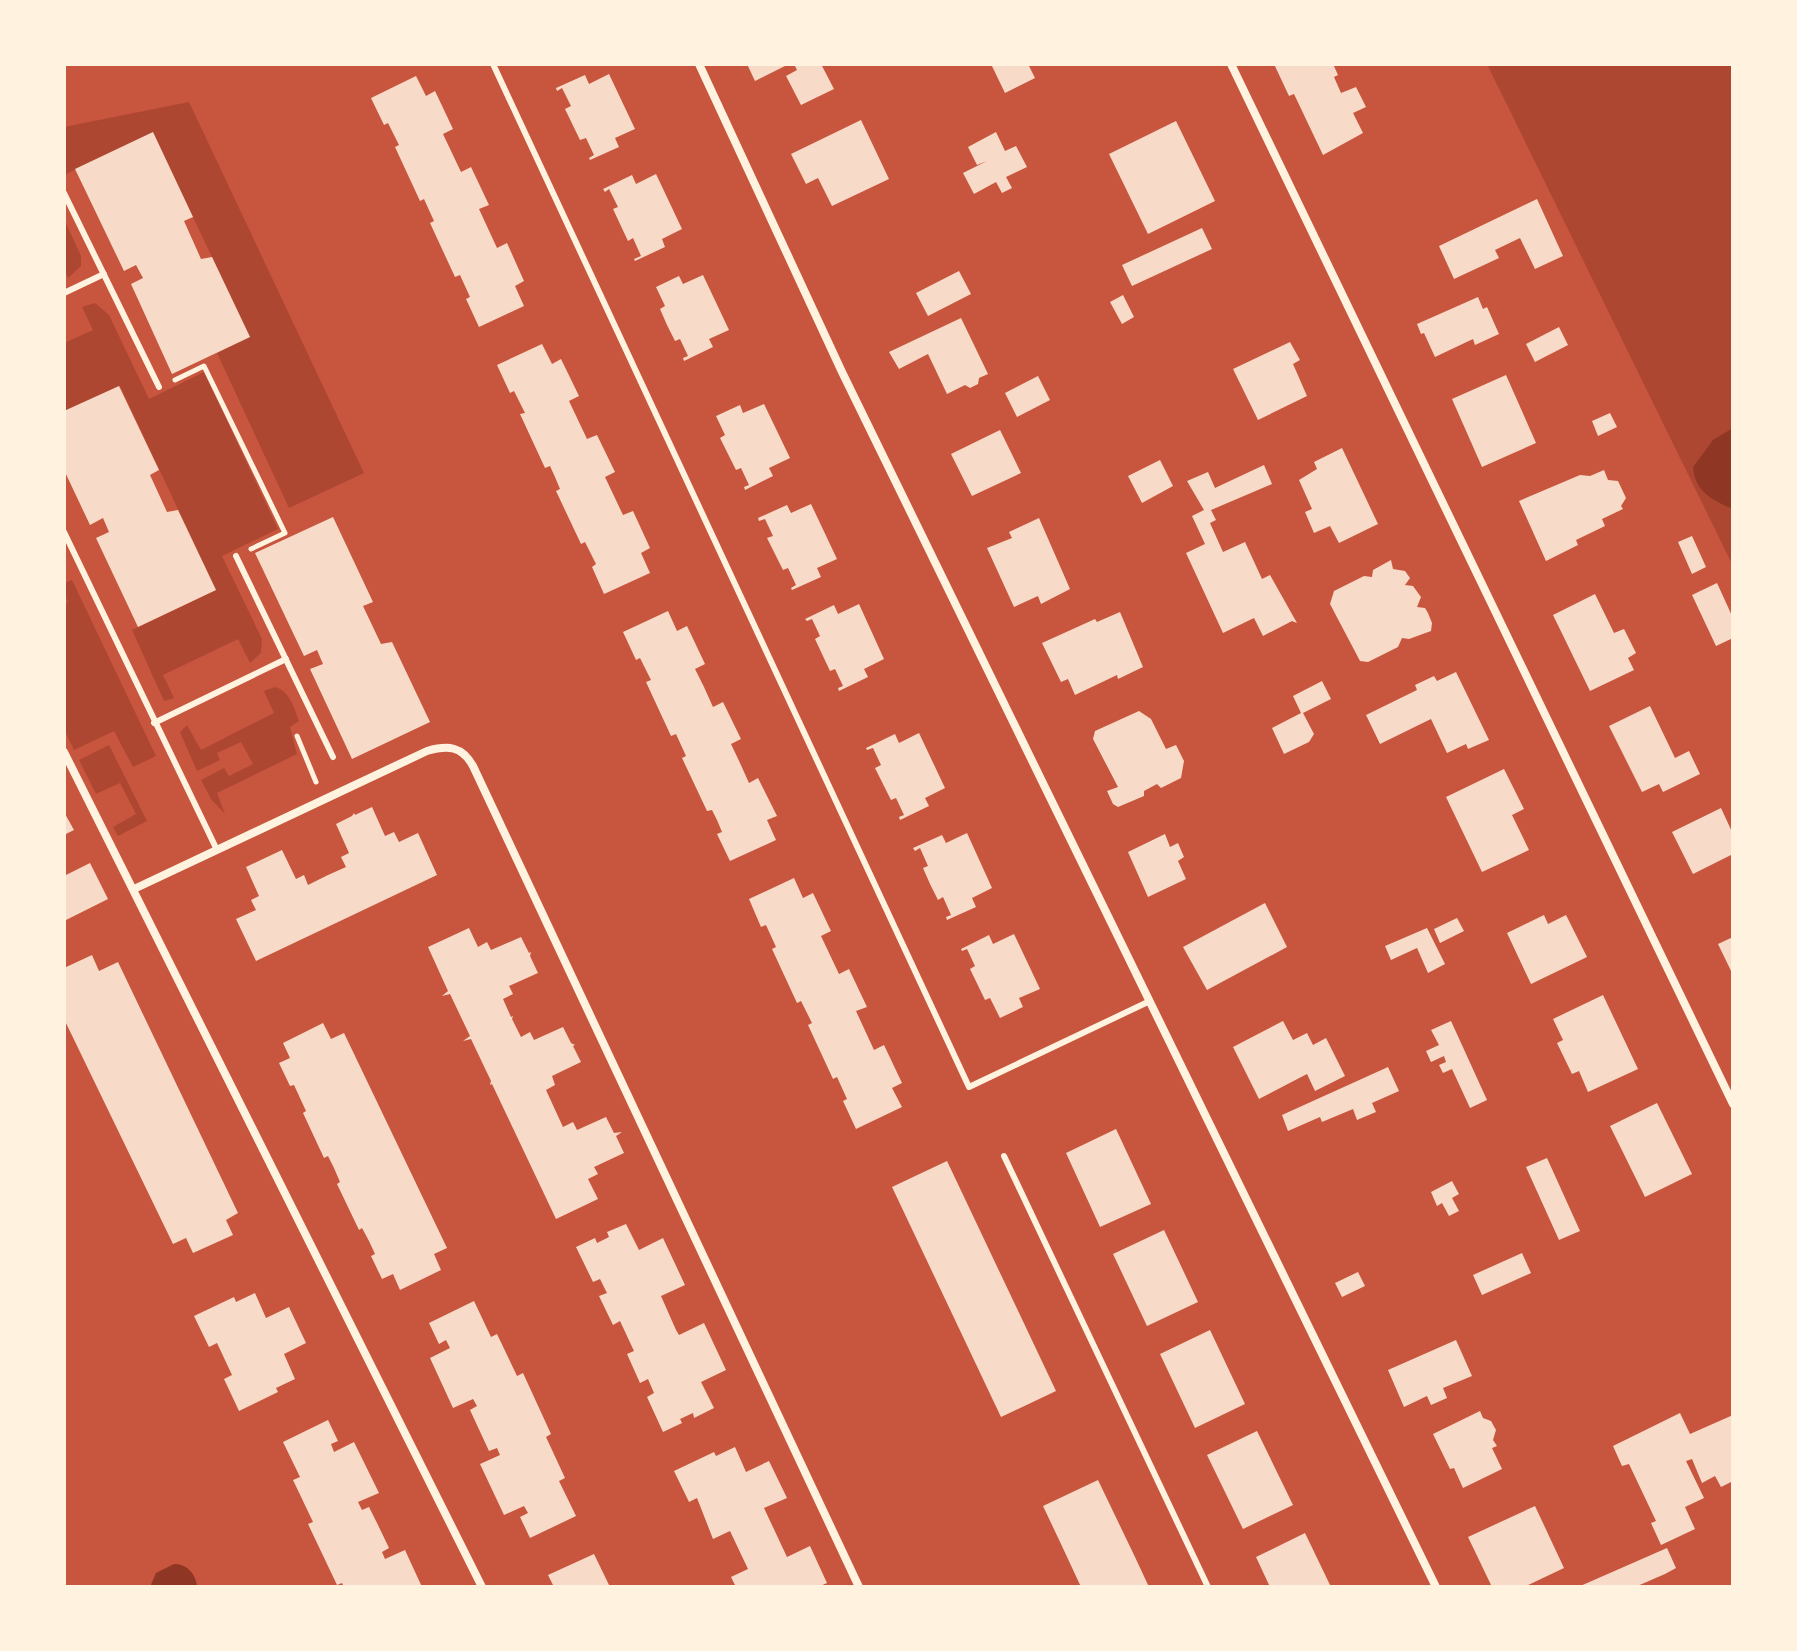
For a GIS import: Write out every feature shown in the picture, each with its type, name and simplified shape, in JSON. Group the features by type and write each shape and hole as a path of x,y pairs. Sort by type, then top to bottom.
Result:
{"street":[{"path":"699,64 842,372 1436,1587"},
{"path":"1231,64 1733,1104"},
{"path":"134,889 427,751 453,747 464,753 473,766 859,1587"},
{"path":"64,752 482,1587"}],"lane":[{"path":"493,64 969,1087 1150,1001"},
{"path":"64,193 159,387"},
{"path":"64,293 104,274"},
{"path":"64,532 217,850"},
{"path":"236,556 333,757"},
{"path":"154,723 286,659"},
{"path":"1004,1156 1208,1587"}],"path":[{"path":"159,387 204,366 285,533 236,556"}],"shaded area":[{"path":"1487,64 1733,64 1733,566"},
{"path":"189,102 364,473 289,508 217,353 250,337 153,133 64,175 64,127"},
{"path":"64,219 81,256 81,266 68,278 64,268"},
{"path":"95,303 109,315 149,399 204,372 278,529 222,556 262,639 261,653 250,663 238,639 163,675 174,698 164,701 132,630 216,590 120,386 64,411 64,343 93,330 82,307"},
{"path":"1733,428 1733,509 1701,489 1693,467 1713,440"},
{"path":"72,580 156,756 133,767 114,731 74,750 64,729 64,605 68,602 64,583"},
{"path":"275,687 288,696 299,721 290,727 297,754 217,793 225,814 211,799 201,780 224,768 229,776 253,764 241,742 217,753 220,760 197,771 180,732 187,725 201,750 274,713 264,691"},
{"path":"109,745 147,821 118,836 113,827 136,814 120,783 96,794 79,760"},
{"path":"174,1564 190,1571 197,1587 150,1587 156,1573"}],"building":[{"path":"747,64 789,64 755,81"},
{"path":"794,64 821,64 834,89 801,105 786,76 797,70"},
{"path":"991,64 1028,64 1035,78 1005,93"},
{"path":"1274,64 1333,64 1338,75 1334,77 1341,93 1356,87 1366,107 1353,113 1363,133 1323,155 1294,94 1289,96"},
{"path":"609,74 635,129 615,138 619,147 590,160 594,155 586,138 580,140 565,109 571,106 562,88 557,91 556,88 585,75 589,84"},
{"path":"416,76 426,96 435,91 453,129 443,134 461,172 471,167 489,205 479,209 497,248 507,243 524,281 515,286 524,306 479,327 466,299 470,297 460,275 455,277 430,223 434,221 424,199 420,201 395,147 399,145 388,123 384,125 371,98"},
{"path":"861,120 889,179 832,206 818,178 806,184 791,154"},
{"path":"1176,121 1215,201 1148,234 1109,154"},
{"path":"153,132 193,217 184,221 201,259 212,257 250,337 172,374 131,284 143,278 136,265 124,271 75,169"},
{"path":"996,132 1005,151 1016,146 1027,167 1006,177 1012,188 1002,193 996,182 974,194 963,173 987,161 977,165 968,147"},
{"path":"656,174 682,229 662,239 665,247 635,261 641,256 633,238 628,241 613,209 618,207 609,189 605,192 603,189 632,175 636,184"},
{"path":"1537,199 1563,256 1535,269 1520,238 1495,250 1499,258 1454,279 1439,246"},
{"path":"1202,228 1212,249 1132,286 1122,265"},
{"path":"959,271 971,294 928,316 916,293"},
{"path":"703,275 729,330 709,339 713,347 684,361 683,358 688,356 680,339 675,341 667,325 660,309 665,306 656,287 679,276 683,284"},
{"path":"1123,295 1134,317 1122,324 1110,302"},
{"path":"1478,297 1483,309 1487,307 1499,334 1475,345 1473,339 1435,357 1417,324"},
{"path":"961,318 988,374 979,378 978,384 970,388 965,385 947,394 928,354 899,369 889,352"},
{"path":"1559,327 1568,345 1535,362 1526,344"},
{"path":"1290,342 1300,360 1293,364 1307,396 1258,420 1233,369"},
{"path":"542,344 552,364 561,359 579,396 569,401 587,439 597,435 615,472 605,477 623,515 633,511 650,548 641,553 650,573 604,594 592,567 596,564 585,542 581,544 556,491 560,489 550,466 545,468 520,414 525,413 514,391 510,393 497,365"},
{"path":"1506,375 1536,443 1482,467 1452,399"},
{"path":"1038,376 1050,400 1017,417 1005,393"},
{"path":"119,386 159,470 150,475 167,512 178,510 216,590 138,627 96,538 109,532 103,518 90,525 64,470 64,411"},
{"path":"764,404 790,458 769,468 773,476 745,490 744,487 749,485 741,468 736,470 720,438 725,435 716,416 740,405 743,413"},
{"path":"1610,413 1617,427 1598,436 1592,421"},
{"path":"1000,430 1021,473 972,496 951,454"},
{"path":"1342,448 1378,524 1339,543 1330,526 1314,533 1305,512 1312,509 1299,480 1317,469 1314,462"},
{"path":"1160,460 1173,486 1142,503 1128,476"},
{"path":"1264,465 1272,484 1211,510 1216,520 1210,523 1223,552 1245,542 1262,579 1270,575 1297,623 1292,621 1263,636 1254,618 1223,633 1186,553 1205,544 1192,516 1204,510 1187,481 1208,472 1215,488"},
{"path":"1604,470 1608,480 1618,481 1626,498 1621,506 1623,509 1602,519 1605,526 1576,540 1578,545 1546,561 1519,501 1580,475 1590,476"},
{"path":"811,504 837,559 817,568 821,577 792,590 796,585 788,568 783,570 767,538 773,536 765,519 759,521 758,518 787,505 791,513"},
{"path":"333,517 373,602 363,606 381,644 392,642 430,722 352,759 310,669 323,664 317,650 304,656 255,553"},
{"path":"1039,518 1070,589 1041,604 1038,596 1014,607 987,548 1012,538 1009,532"},
{"path":"1692,536 1706,567 1692,574 1678,542"},
{"path":"1391,560 1393,569 1405,571 1410,578 1405,585 1413,586 1421,597 1417,607 1425,608 1428,613 1431,631 1409,639 1402,638 1398,647 1368,662 1360,661 1330,604 1334,591 1364,576 1372,577 1373,570"},
{"path":"1717,583 1733,618 1733,638 1716,646 1692,595"},
{"path":"1595,594 1614,633 1624,629 1636,653 1628,658 1634,670 1590,691 1553,615"},
{"path":"859,604 884,659 864,669 868,677 839,691 838,688 843,686 835,669 830,671 815,639 820,636 812,619 805,619 834,605 838,614"},
{"path":"668,611 677,631 687,626 705,664 695,669 713,707 723,702 741,739 731,744 749,783 758,778 777,816 767,820 776,840 730,861 717,834 722,832 717,820 712,810 707,811 682,758 686,756 676,734 671,736 646,682 651,680 640,658 636,660 623,632"},
{"path":"1120,612 1143,667 1118,679 1117,675 1075,695 1068,679 1061,682 1042,643 1095,619 1097,622"},
{"path":"1456,672 1489,740 1468,749 1466,744 1447,753 1431,719 1380,744 1366,715 1417,690 1415,685 1434,676 1437,681"},
{"path":"1322,681 1331,699 1303,713 1314,734 1309,742 1284,754 1272,728 1301,713 1293,696"},
{"path":"1650,706 1675,758 1689,751 1700,774 1663,792 1659,784 1642,792 1609,726"},
{"path":"1139,711 1151,719 1166,749 1176,745 1184,761 1181,778 1161,788 1157,784 1144,791 1144,796 1118,807 1113,804 1107,791 1118,787 1093,739 1095,731"},
{"path":"919,733 945,788 925,798 929,806 900,820 899,817 904,815 896,798 891,800 875,768 881,765 873,748 866,748 895,734 899,743"},
{"path":"1504,769 1524,809 1512,815 1529,850 1482,872 1446,797"},
{"path":"372,807 385,836 394,832 399,842 418,833 437,875 256,961 236,919 256,910 251,900 259,896 246,867 282,850 296,879 304,875 308,885 346,867 341,857 349,853 336,824"},
{"path":"1721,808 1733,834 1733,854 1693,874 1672,832"},
{"path":"64,812 74,830 64,835"},
{"path":"967,833 992,888 972,898 976,907 947,920 946,917 951,915 943,897 938,900 930,884 923,868 928,866 920,848 915,851 913,848 942,835 946,843"},
{"path":"1165,834 1170,847 1178,843 1184,857 1178,861 1186,879 1148,897 1128,852"},
{"path":"90,863 108,899 64,921 64,876"},
{"path":"794,878 803,898 813,893 831,931 821,936 839,974 849,969 867,1007 856,1011 874,1050 884,1045 902,1083 892,1088 902,1107 856,1129 843,1101 847,1099 837,1077 833,1079 808,1025 812,1023 801,1001 797,1003 772,949 776,947 766,925 761,927 749,899"},
{"path":"1265,903 1287,947 1207,990 1183,947"},
{"path":"1544,915 1548,924 1566,915 1587,957 1531,984 1507,933"},
{"path":"1457,918 1464,931 1440,943 1434,929"},
{"path":"469,928 478,947 487,942 491,950 521,937 531,952 538,973 509,986 513,994 503,999 521,1037 530,1032 534,1040 563,1027 575,1045 581,1062 552,1076 555,1085 546,1090 563,1127 573,1122 577,1130 606,1117 614,1133 622,1132 616,1136 624,1153 594,1167 598,1174 588,1179 598,1199 556,1219 490,1085 491,1081 471,1039 463,1041 470,1036 450,994 442,996 448,991 428,947"},
{"path":"1427,928 1445,964 1428,973 1417,948 1391,960 1385,946"},
{"path":"1014,934 1040,989 1019,998 1023,1007 1000,1018 990,998 985,1000 970,969 975,966 967,949 961,949 989,935 993,944"},
{"path":"1733,937 1733,975 1718,944"},
{"path":"92,955 99,971 118,962 238,1213 226,1220 233,1235 193,1253 186,1238 173,1244 64,1019 64,968"},
{"path":"1603,995 1638,1069 1588,1092 1579,1071 1572,1074 1557,1043 1563,1040 1553,1019"},
{"path":"1283,1021 1293,1040 1307,1033 1313,1045 1326,1038 1345,1076 1315,1091 1307,1074 1259,1099 1233,1047"},
{"path":"1451,1021 1487,1100 1470,1108 1452,1069 1443,1073 1439,1065 1446,1062 1444,1056 1431,1062 1426,1051 1439,1045 1431,1030"},
{"path":"323,1023 331,1039 344,1033 447,1248 434,1254 441,1270 400,1290 393,1274 382,1279 371,1256 375,1254 369,1241 362,1228 359,1230 337,1184 340,1182 334,1168 328,1156 324,1158 294,1085 290,1086 279,1063 290,1058 283,1043"},
{"path":"1388,1067 1399,1091 1372,1103 1376,1112 1357,1120 1353,1109 1322,1122 1320,1117 1288,1131 1282,1115"},
{"path":"1657,1103 1692,1174 1645,1197 1610,1126"},
{"path":"1116,1129 1151,1204 1100,1227 1066,1153"},
{"path":"1547,1158 1580,1231 1559,1240 1526,1167"},
{"path":"947,1161 1056,1391 1001,1417 892,1187"},
{"path":"1452,1181 1459,1194 1452,1198 1459,1211 1449,1216 1442,1203 1437,1206 1431,1192"},
{"path":"626,1224 639,1250 663,1238 685,1285 661,1296 676,1330 679,1335 704,1323 726,1370 701,1382 714,1408 694,1418 693,1413 680,1419 682,1423 663,1432 647,1397 654,1393 648,1379 640,1383 627,1354 634,1351 620,1321 613,1325 599,1296 607,1293 600,1279 593,1282 576,1247 595,1238 597,1243 609,1237 607,1232"},
{"path":"1164,1230 1198,1302 1147,1326 1113,1254"},
{"path":"1522,1253 1531,1273 1482,1295 1473,1275"},
{"path":"1358,1272 1365,1286 1342,1297 1335,1283"},
{"path":"255,1293 266,1318 289,1307 306,1343 284,1354 295,1379 276,1388 278,1392 239,1411 224,1379 232,1375 217,1343 209,1347 194,1316 234,1297 236,1302"},
{"path":"474,1301 491,1337 497,1334 517,1376 523,1373 551,1434 546,1437 565,1478 559,1481 576,1516 530,1538 520,1517 528,1513 524,1506 504,1515 480,1464 500,1455 497,1448 489,1451 470,1410 477,1406 473,1399 453,1408 430,1358 450,1348 446,1340 439,1344 429,1323"},
{"path":"1210,1330 1245,1404 1195,1428 1160,1354"},
{"path":"1456,1340 1472,1376 1443,1388 1447,1398 1431,1405 1427,1396 1404,1407 1388,1370"},
{"path":"1480,1411 1496,1430 1493,1440 1497,1446 1492,1448 1502,1469 1463,1488 1433,1434"},
{"path":"1680,1413 1690,1434 1733,1415 1733,1481 1721,1487 1715,1476 1702,1483 1692,1459 1686,1461 1704,1498 1685,1507 1695,1529 1661,1545 1651,1523 1656,1521 1629,1464 1622,1466 1613,1446"},
{"path":"328,1420 338,1441 331,1444 334,1452 354,1442 379,1493 358,1502 362,1510 369,1507 389,1548 382,1552 385,1559 405,1550 422,1587 337,1585 308,1524 313,1522 293,1480 300,1477 283,1442"},
{"path":"1257,1431 1293,1505 1243,1529 1207,1455"},
{"path":"735,1447 746,1472 769,1461 787,1498 764,1508 787,1557 810,1546 827,1583 818,1587 736,1587 731,1577 748,1569 730,1531 713,1539 697,1498 689,1502 674,1471 714,1452 716,1456"},
{"path":"1098,1480 1149,1587 1081,1587 1043,1506"},
{"path":"1535,1506 1564,1568 1524,1587 1492,1587 1468,1537"},
{"path":"1305,1533 1331,1587 1270,1587 1256,1557"},
{"path":"1667,1548 1676,1568 1665,1574 1635,1587 1578,1587"},
{"path":"594,1554 610,1587 554,1587 548,1575"}]}
